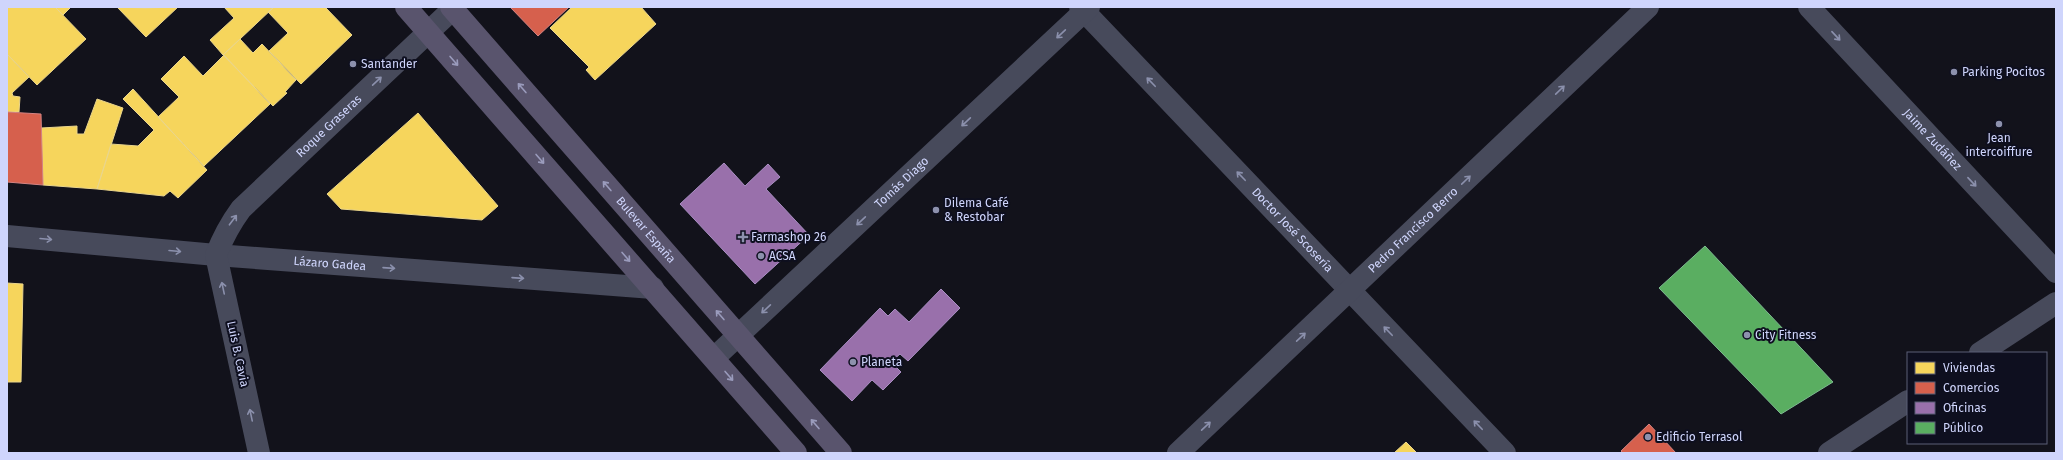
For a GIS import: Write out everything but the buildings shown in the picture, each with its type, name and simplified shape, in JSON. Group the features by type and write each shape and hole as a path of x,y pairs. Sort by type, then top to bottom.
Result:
{"main road":[{"path":"406,7 796,453"},
{"name":"Bulevar España","path":"453,8 841,453"}],"street":[{"name":"Pedro Francisco Berro","path":"1178,453 1648,7"},
{"name":"Jaime Zudáñez","path":"1809,7 2056,272"},
{"name":"Roque Graseras","path":"216,254 227,229 241,209 453,8"},
{"name":"Doctor José Scosería","path":"1084,9 1505,453"},
{"name":"Tomás Diago","path":"714,358 1084,9"},
{"name":"Lázaro Gadea","path":"7,236 653,288"},
{"name":"Luis B. Cavia","path":"216,254 259,453"},
{"path":"1982,352 2056,303"},
{"path":"1830,453 1907,402"}],"place":[{"name":"Santander","path":"353,64"},
{"name":"Parking Pocitos","path":"1954,72"},
{"name":"Jean intercoiffure","path":"1999,124"},
{"name":"Dilema Café & Restobar","path":"936,210"},
{"name":"Farmashop 26","path":"743,237"},
{"name":"ACSA","path":"761,256"},
{"name":"City Fitness","path":"1747,335"},
{"name":"Planeta","path":"853,362"},
{"name":"Edificio Terrasol","path":"1648,437"}]}
